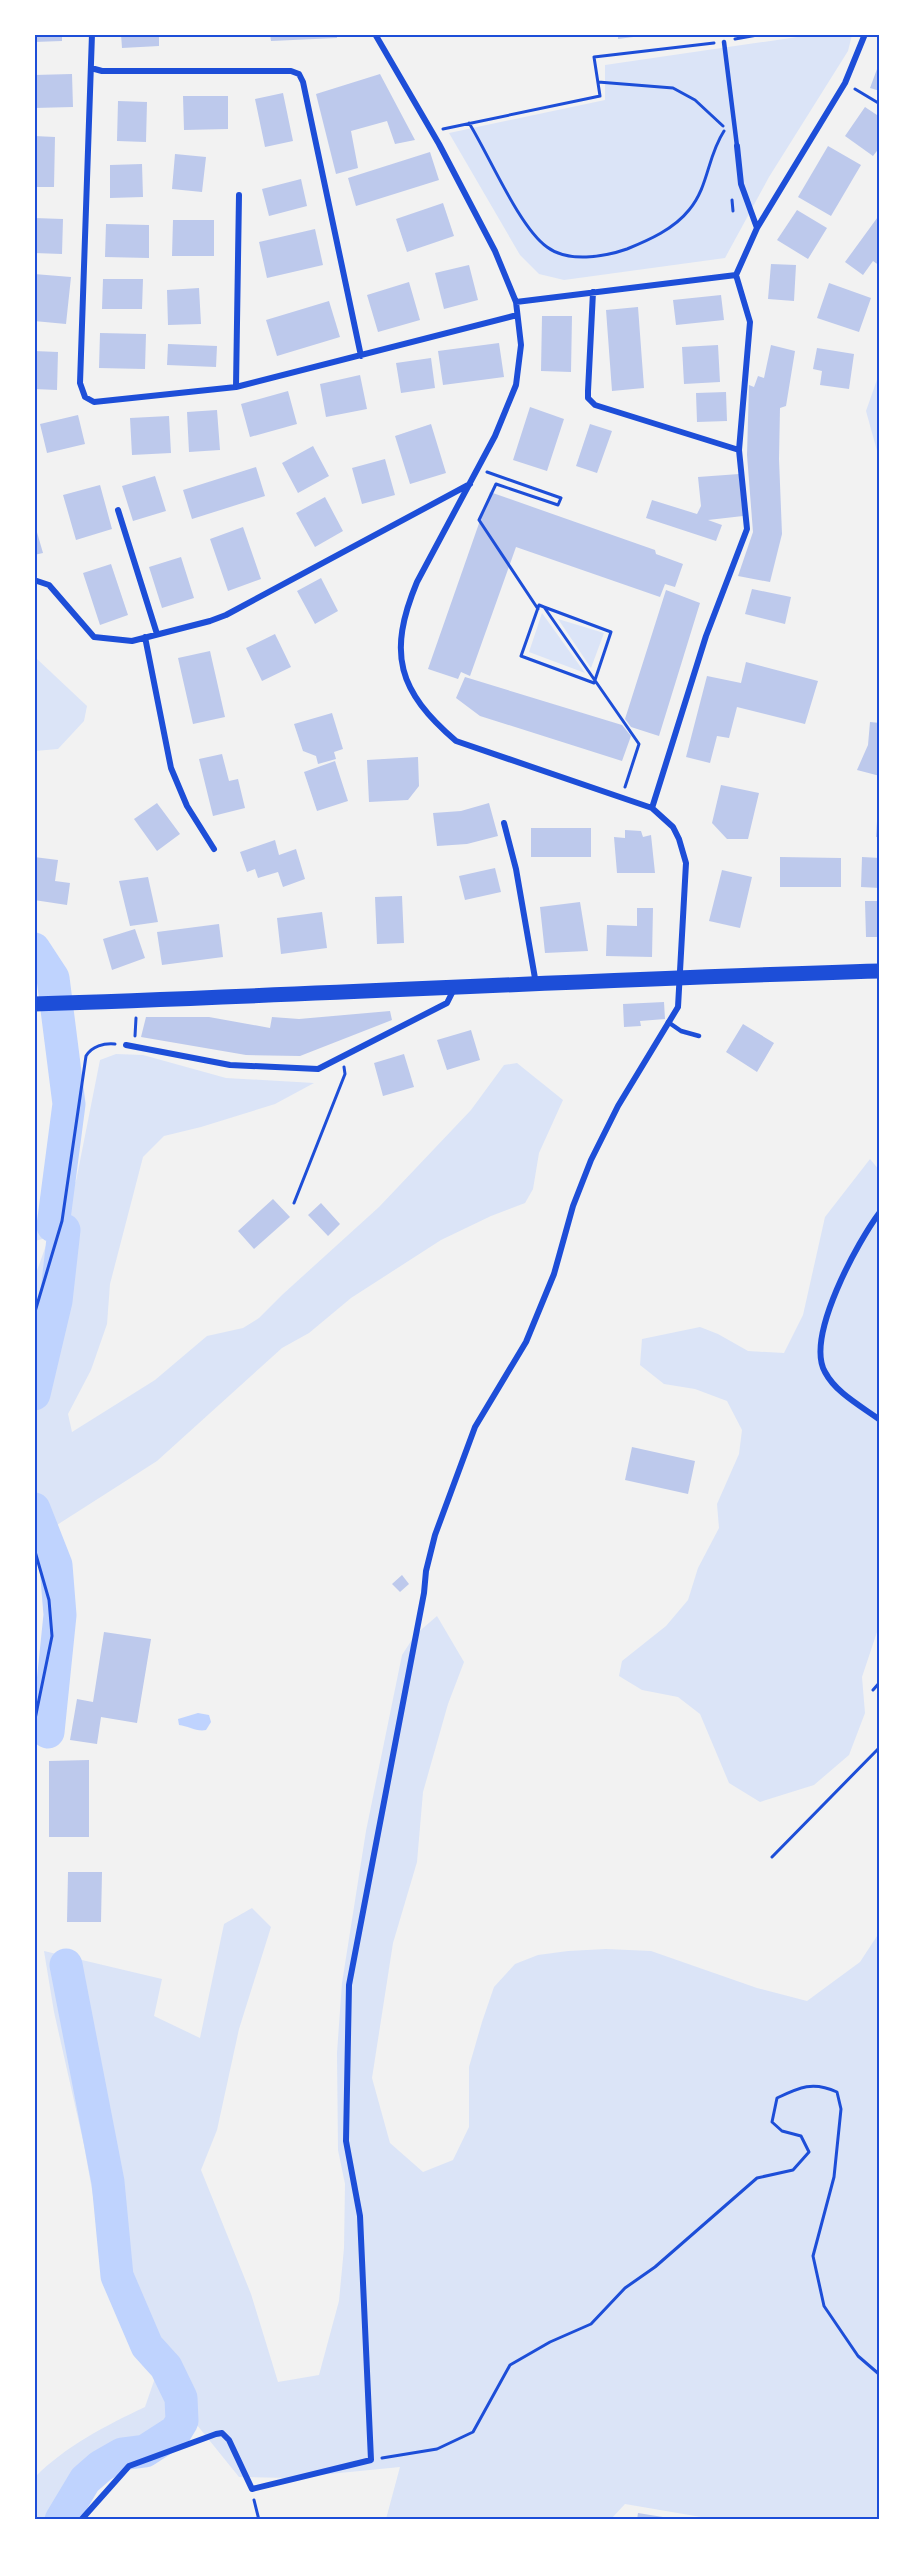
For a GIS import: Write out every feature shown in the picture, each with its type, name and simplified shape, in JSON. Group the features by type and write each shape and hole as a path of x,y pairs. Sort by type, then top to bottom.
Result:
{"main road":[{"path":"34,1004 536,985 681,976 879,971"}],"street":[{"path":"92,34 80,383 85,397 94,402 236,387 517,315"},
{"path":"81,2520 129,2466 216,2434 222,2433 230,2440 252,2489 371,2460 360,2216 346,2141 349,1985 426,1571 435,1535 475,1426 526,1342 554,1274 573,1206 591,1160 618,1106 678,1007 686,863 673,827 652,808 456,741 431,720 414,695 402,669 401,628 406,608 417,582 495,436 516,385 521,345 516,302 495,251 433,132 375,34"},
{"path":"652,808 706,636 747,529 739,450 750,322 736,275 757,228 845,83 865,34"},
{"path":"91,68 102,71 291,71 299,74 303,82 361,356"},
{"path":"736,147 741,184 757,228"},
{"path":"236,387 239,195"},
{"path":"516,302 736,275"},
{"path":"593,292 588,398 595,405 739,450"},
{"path":"34,580 49,585 94,637 132,640 226,615 470,484"},
{"path":"118,510 157,634"},
{"path":"145,637 171,768 183,799 214,849"},
{"path":"504,823 516,869 536,985"},
{"path":"126,1046 230,1065 318,1069 447,1003 454,988"},
{"path":"879,1212 838,1281 821,1343 824,1371 830,1379 837,1388 879,1420"}],"lane":[{"path":"724,42 736,147"},
{"path":"668,1022 681,1030 699,1036"}],"path":[{"path":"433,132 600,96 594,57 724,42 763,34"},
{"path":"469,123 513,202 532,231 548,248 572,256 592,257 617,252 664,232 688,211 705,183 714,147 725,129 695,100 673,88 597,82"},
{"path":"845,83 879,104"},
{"path":"478,469 561,498 558,505 496,484 479,520 538,609"},
{"path":"539,605 611,632 594,683 521,656 539,605"},
{"path":"544,607 594,683 639,744 622,797"},
{"path":"34,1315 62,1221 86,1056 90,1051 108,1043 126,1046"},
{"path":"294,1203 345,1074 343,1057"},
{"path":"34,1548 48,1600 52,1636 34,1724"},
{"path":"873,1690 879,1682"},
{"path":"772,1857 879,1747"},
{"path":"371,2460 438,2449 473,2432 510,2365 550,2342 591,2324 625,2288 655,2267 757,2178 793,2170 810,2152 807,2144 801,2136 782,2131 771,2122 777,2098 799,2087 822,2085 837,2092 842,2109 834,2177 813,2256 824,2306 858,2356 879,2375"},
{"path":"252,2489 259,2520"}],"shaded area":[{"path":"811,35 852,35 848,51 769,177 725,258 564,280 539,274 520,255 449,133 605,100 605,65"},
{"path":"879,374 879,458 866,411"},
{"path":"542,613 585,673 529,652"},
{"path":"558,619 604,633 591,668"},
{"path":"34,636 36,658 87,706 84,721 58,749 35,751"},
{"path":"116,1054 143,1055 226,1078 314,1083 275,1104 164,1136 143,1157 110,1284 107,1324 91,1370 68,1414 72,1432 155,1380 207,1336 243,1328 259,1318 379,1207 471,1110 504,1065 517,1063 563,1100 539,1153 533,1189 525,1203 491,1216 441,1240 351,1298 309,1333 282,1348 157,1461 35,1539 34,1279 49,1237 35,1241 35,1227 46,1220 76,1181 100,1060"},
{"path":"870,1159 880,1171 880,1623 862,1677 865,1713 849,1755 814,1785 760,1802 729,1783 700,1714 678,1697 642,1690 619,1676 622,1661 666,1626 688,1600 698,1568 719,1528 717,1504 739,1454 742,1430 727,1401 695,1389 664,1384 640,1365 642,1339 700,1327 748,1351 784,1353 803,1315 825,1217"},
{"path":"437,1616 464,1662 448,1704 423,1792 417,1862 393,1943 372,2078 390,2143 423,2172 453,2160 469,2127 469,2067 482,2022 494,1987 515,1964 538,1955 568,1951 606,1949 651,1951 757,1988 807,2001 860,1962 879,1933 879,2519 702,2519 625,2504 611,2519 386,2519 400,2467 289,2478 239,2477 197,2425 127,2462 91,2492 68,2519 35,2520 35,2477 73,2446 145,2407 156,2375 110,2292 84,2145 54,2012 44,1951 162,1979 154,2016 200,2038 224,1924 252,1908 271,1927 239,2029 217,2130 201,2170 251,2294 278,2382 319,2375 339,2301 344,2248 345,2184 338,2150 337,2053 342,1983 366,1831 402,1655 415,1635"}],"water":[{"path":"198,1713 209,1715 211,1722 206,1730 179,1725 178,1719"}],"building":[{"path":"34,34 62,34 62,41 34,42"},
{"path":"121,34 159,34 159,46 122,48"},
{"path":"208,34 230,34 230,36 208,37"},
{"path":"270,34 337,34 337,38 271,41"},
{"path":"618,34 641,34 641,36 618,39"},
{"path":"880,61 880,91 870,88"},
{"path":"72,74 73,107 34,108 34,75"},
{"path":"380,74 415,140 395,144 387,121 351,131 358,168 336,174 316,94"},
{"path":"283,93 293,141 265,147 255,99"},
{"path":"183,96 228,96 228,129 184,130"},
{"path":"118,101 147,102 146,142 117,141"},
{"path":"865,107 880,117 880,147 873,156 845,136"},
{"path":"34,136 55,137 54,187 34,187"},
{"path":"828,146 861,165 831,216 798,197"},
{"path":"430,152 439,180 356,206 348,178"},
{"path":"175,154 206,157 202,192 172,189"},
{"path":"142,164 143,197 110,198 110,165"},
{"path":"301,179 307,206 269,216 262,189"},
{"path":"443,203 454,236 407,252 396,219"},
{"path":"797,210 827,228 808,259 777,240"},
{"path":"880,214 880,266 873,261 863,275 845,262"},
{"path":"34,218 63,219 62,254 34,253"},
{"path":"173,220 214,220 214,256 172,256"},
{"path":"106,224 149,225 149,258 105,257"},
{"path":"315,229 323,265 267,278 259,242"},
{"path":"771,264 796,265 794,301 768,299"},
{"path":"469,265 478,300 444,309 435,273"},
{"path":"34,274 71,277 66,324 34,321"},
{"path":"103,279 143,279 142,309 102,309"},
{"path":"409,282 420,320 378,332 367,295"},
{"path":"829,283 871,298 859,332 817,318"},
{"path":"199,288 201,324 168,325 167,290"},
{"path":"721,295 724,320 676,325 673,300"},
{"path":"329,301 340,337 277,356 266,320"},
{"path":"638,307 644,388 612,391 606,310"},
{"path":"542,316 572,316 571,372 541,371"},
{"path":"100,333 146,334 145,369 99,368"},
{"path":"499,343 504,377 443,385 438,351"},
{"path":"168,344 217,346 216,367 167,365"},
{"path":"718,345 720,382 684,384 682,347"},
{"path":"771,345 795,351 786,406 780,408 779,459 782,534 770,582 738,576 753,532 747,455 749,385 754,387 758,376 764,378"},
{"path":"817,348 854,354 849,389 820,385 822,371 813,369"},
{"path":"34,351 58,352 57,390 34,389"},
{"path":"431,358 435,388 401,393 396,363"},
{"path":"360,375 367,409 326,417 320,384"},
{"path":"288,391 297,424 250,437 241,404"},
{"path":"726,392 727,421 697,422 696,393"},
{"path":"530,407 564,419 547,471 513,460"},
{"path":"217,410 220,450 189,452 187,412"},
{"path":"78,415 85,444 47,453 40,424"},
{"path":"169,416 171,453 132,455 130,418"},
{"path":"431,424 446,473 410,484 395,436"},
{"path":"590,424 612,431 597,473 576,466"},
{"path":"313,446 329,476 298,493 282,463"},
{"path":"385,459 395,495 362,504 352,468"},
{"path":"256,467 265,496 192,519 183,490"},
{"path":"739,474 743,516 708,520 722,525 716,541 646,518 652,500 697,514 701,506 698,477"},
{"path":"155,476 166,511 133,521 122,486"},
{"path":"100,485 112,529 76,540 63,495"},
{"path":"490,492 655,550 656,554 683,564 675,587 665,584 660,597 516,547 470,676 461,672 458,679 428,669"},
{"path":"325,497 343,531 315,547 296,513"},
{"path":"34,522 43,553 34,555"},
{"path":"243,527 261,579 228,591 210,539"},
{"path":"181,557 194,598 162,608 149,567"},
{"path":"111,564 128,615 100,625 83,573"},
{"path":"321,578 338,611 315,624 297,591"},
{"path":"752,589 791,597 785,624 745,614"},
{"path":"666,590 700,603 659,736 631,727 625,719"},
{"path":"275,634 291,667 262,681 246,648"},
{"path":"210,651 225,717 193,724 178,658"},
{"path":"746,662 818,681 805,724 737,707 729,738 717,736 710,763 686,757 707,676 741,683"},
{"path":"465,677 622,725 631,736 622,761 480,716 456,698"},
{"path":"332,713 343,749 334,752 336,759 318,764 316,756 303,751 294,724"},
{"path":"870,722 880,723 880,776 857,770 868,745"},
{"path":"222,754 229,781 238,779 245,808 213,816 199,759"},
{"path":"418,757 419,786 408,800 369,802 367,760"},
{"path":"335,761 348,801 317,811 304,772"},
{"path":"721,785 759,793 748,839 727,839 712,823"},
{"path":"157,803 180,834 157,851 134,819"},
{"path":"489,803 498,836 467,844 437,846 433,813 461,811"},
{"path":"878,805 880,805 880,837 876,837"},
{"path":"531,828 591,828 591,857 531,857"},
{"path":"625,830 641,831 643,837 651,835 655,873 617,873 614,837 625,838"},
{"path":"275,840 279,855 296,849 305,879 283,887 278,872 258,878 255,869 247,872 240,852"},
{"path":"34,857 58,860 55,881 70,883 67,905 34,900"},
{"path":"780,857 841,858 841,887 780,887"},
{"path":"862,857 880,858 880,888 861,887"},
{"path":"495,868 501,892 465,900 459,876"},
{"path":"722,870 752,877 740,928 709,921"},
{"path":"148,877 158,922 130,926 119,881"},
{"path":"402,896 404,943 377,944 375,897"},
{"path":"865,901 880,901 880,937 866,937"},
{"path":"580,902 588,951 545,953 540,907"},
{"path":"637,908 653,908 652,957 606,956 607,925 637,926"},
{"path":"322,912 327,948 281,954 277,918"},
{"path":"219,924 223,957 162,965 157,932"},
{"path":"135,929 145,958 112,970 103,939"},
{"path":"664,1002 665,1019 640,1021 641,1026 624,1027 623,1004"},
{"path":"390,1011 392,1020 300,1056 246,1055 141,1037 146,1017 209,1017 270,1028 272,1017 299,1019"},
{"path":"743,1024 774,1043 757,1072 726,1052"},
{"path":"471,1030 480,1060 447,1070 437,1040"},
{"path":"404,1054 414,1087 383,1096 374,1063"},
{"path":"273,1199 290,1217 254,1249 238,1231"},
{"path":"321,1203 340,1224 328,1236 308,1215"},
{"path":"632,1447 695,1461 688,1494 625,1480"},
{"path":"402,1575 409,1584 400,1592 392,1584"},
{"path":"104,1632 151,1639 137,1723 101,1717 97,1744 70,1740 77,1699 93,1702"},
{"path":"89,1760 89,1837 49,1837 49,1761"},
{"path":"68,1872 102,1872 101,1922 67,1922"},
{"path":"638,2513 669,2518 669,2520 637,2520"}],"waterway":[{"path":"34,949 53,978 69,1104 53,1226"},
{"path":"34,1394 56,1301 64,1230"},
{"path":"34,1509 56,1565 60,1615 48,1732"},
{"path":"61,2520 85,2480 101,2466 122,2454 145,2451 176,2431 182,2421 181,2398 166,2367 147,2346 117,2276 108,2182 66,1965"}]}
